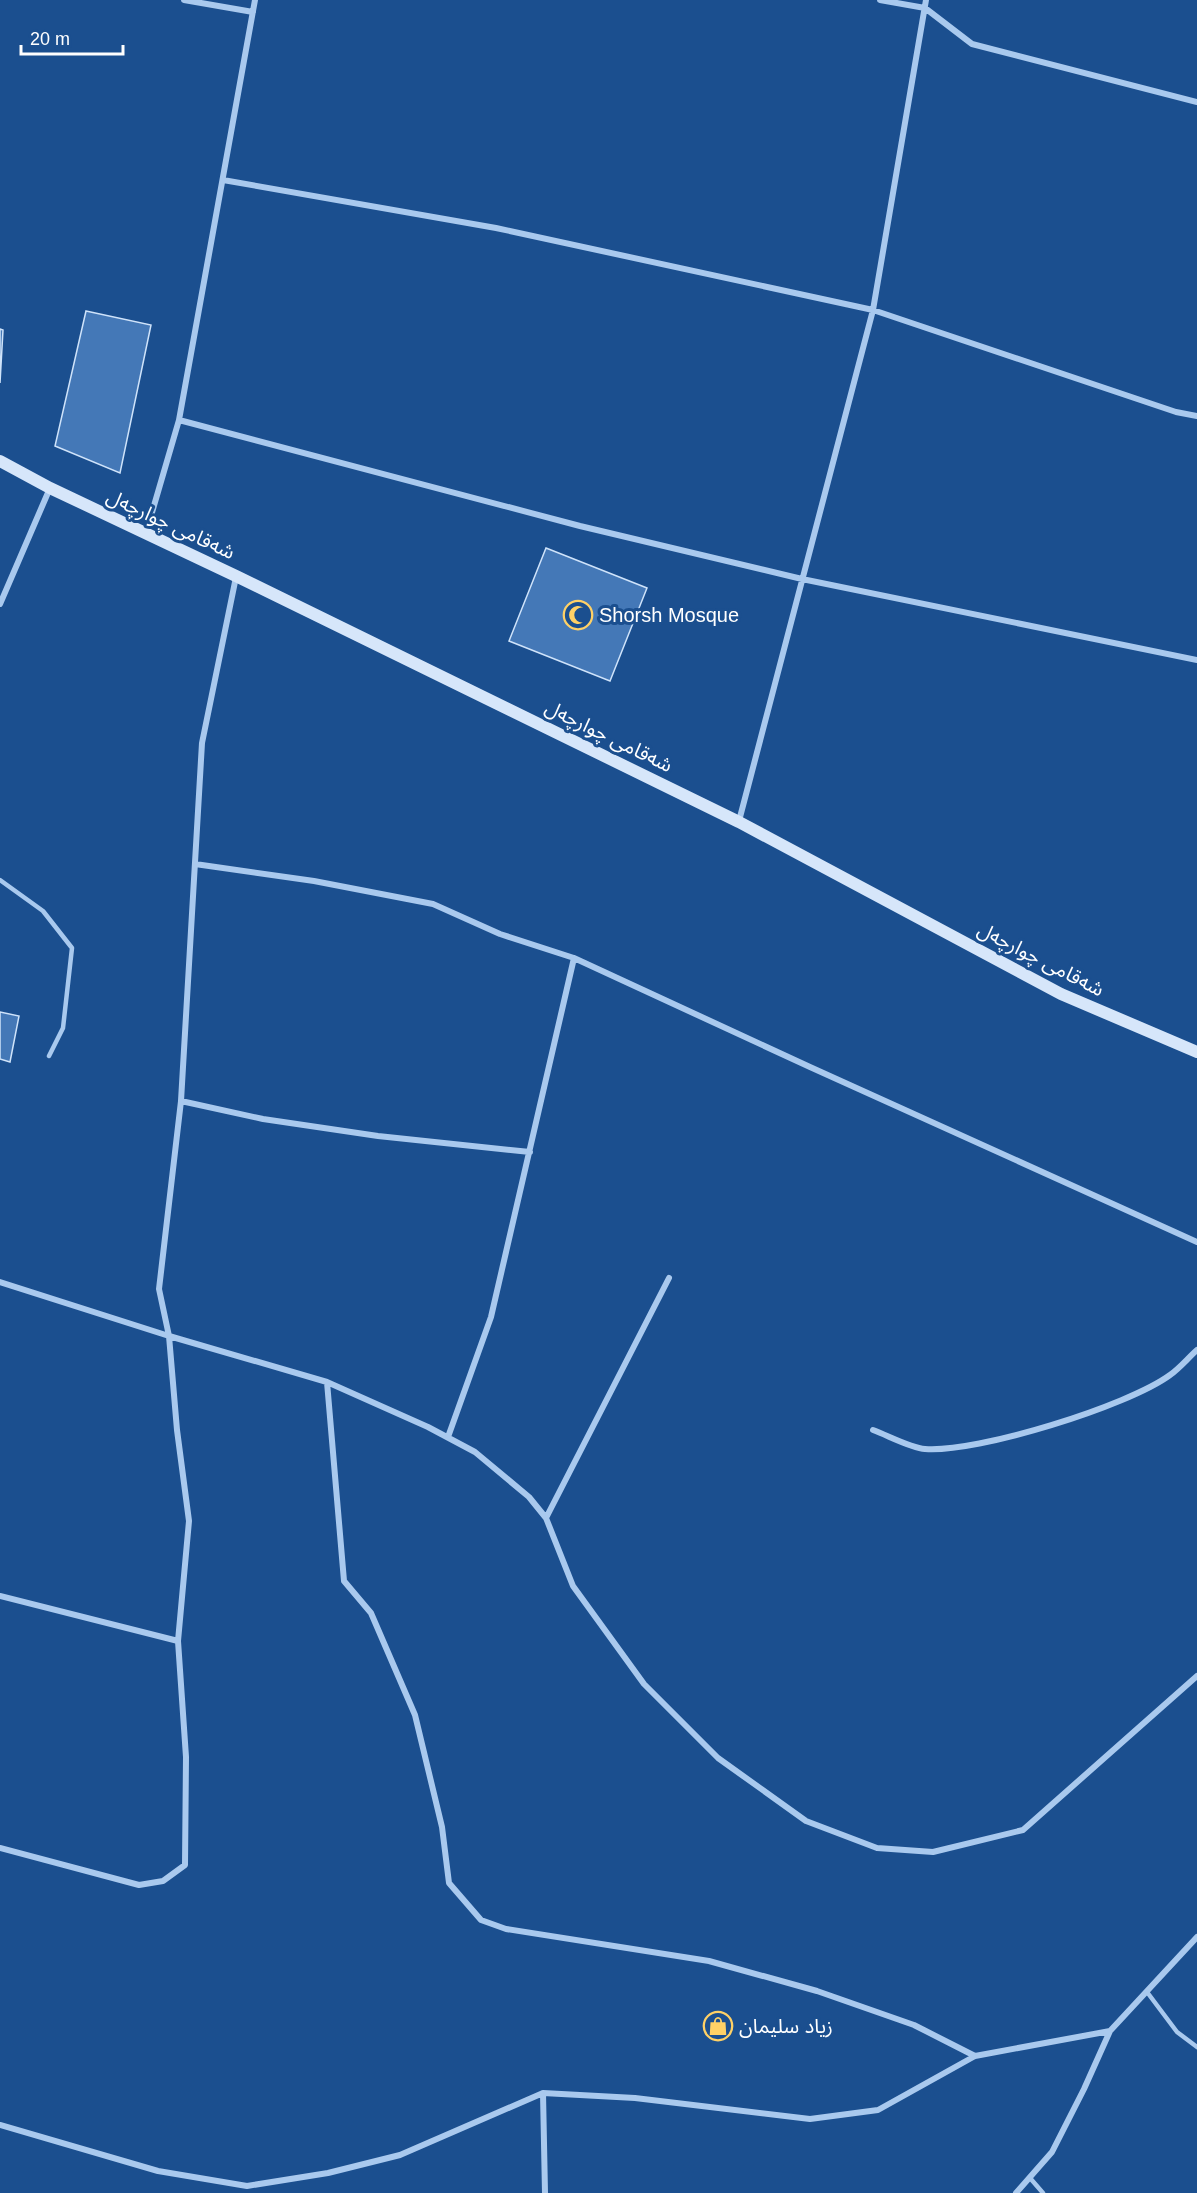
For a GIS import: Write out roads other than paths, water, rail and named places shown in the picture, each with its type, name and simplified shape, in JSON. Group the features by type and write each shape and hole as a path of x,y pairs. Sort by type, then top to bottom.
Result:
{"main road":[{"name":"شەقامی چوارچەل","path":"0,461 50,488 236,576 739,822 1061,994 1197,1052"}],"street":[{"path":"184,0 253,12"},
{"path":"146,533 179,420 255,0"},
{"path":"880,0 925,8 972,44 1197,102"},
{"path":"739,822 873,310 926,0"},
{"path":"223,180 496,228 873,310 1176,412 1197,416"},
{"path":"179,420 580,526 802,579 1197,660"},
{"path":"0,604 50,488"},
{"path":"0,1848 139,1885 163,1881 185,1865 186,1757 178,1641 189,1521 177,1430 169,1336 159,1289 181,1101 202,743 236,576"},
{"path":"195,864 314,881 433,904 500,934 574,958 1197,1242"},
{"path":"448,1437 491,1317 574,958"},
{"path":"181,1101 263,1119 378,1136 530,1152"},
{"path":"546,1518 669,1278"},
{"path":"0,1282 169,1336 327,1382 448,1437 475,1452 529,1497 546,1518 573,1586 644,1684 717,1758 806,1821 877,1848 933,1852 1023,1830 1197,1676"},
{"path":"873,1430 924,1449 973,1445 1049,1425 1133,1397 1171,1375 1197,1350"},
{"path":"327,1382 344,1581 371,1613 415,1715 442,1827 449,1883 481,1920 506,1929 709,1961 817,1991 914,2025 975,2056"},
{"path":"0,1596 178,1641"},
{"path":"1016,2193 1052,2152 1110,2031 1197,1937"},
{"path":"0,2125 158,2171 247,2186 328,2173 400,2155 543,2093 634,2098 810,2119 878,2110 975,2056 1110,2031"},
{"path":"543,2093 545,2193"}],"lane":[{"path":"0,880 43,911 72,948 63,1028 49,1056"},
{"path":"1147,1992 1177,2032 1197,2047"},
{"path":"1030,2178 1043,2193"}],"place":[{"name":"Shorsh Mosque","path":"578,615"},
{"name":"زياد سليمان","path":"718,2026"}]}
